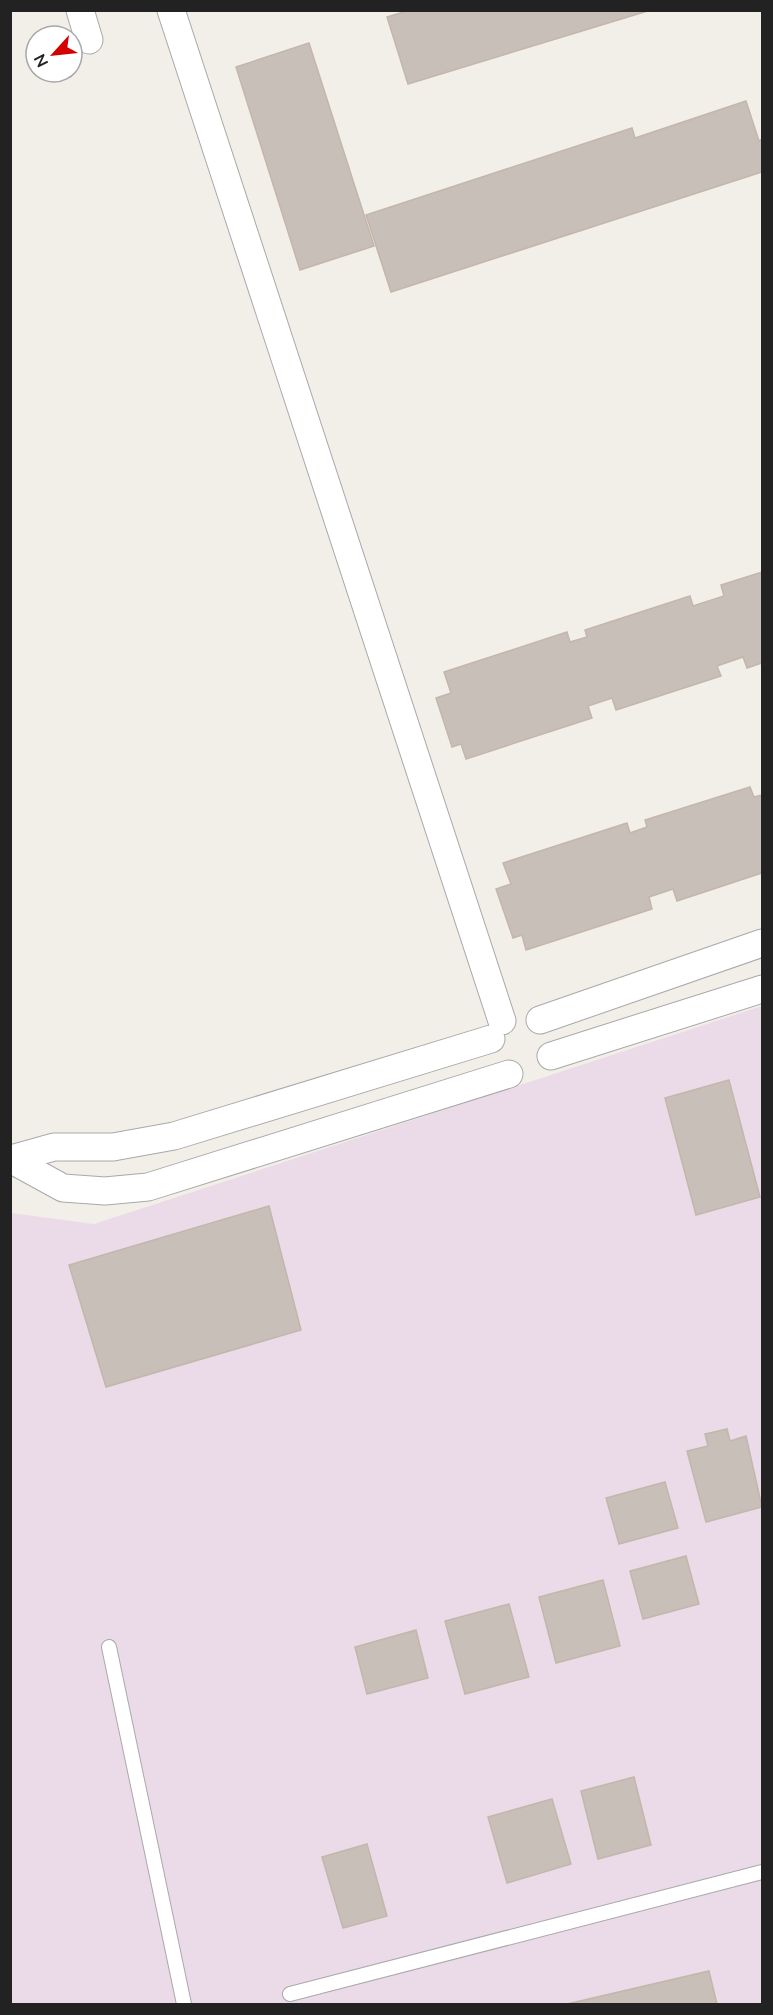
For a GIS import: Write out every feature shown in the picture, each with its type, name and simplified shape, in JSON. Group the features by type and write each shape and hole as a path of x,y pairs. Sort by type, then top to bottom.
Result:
{"street":[{"path":"80,10 89,40"},
{"path":"171,10 496,1030 491,1050 494,1060 532,1070"},
{"path":"540,1020 762,943"},
{"path":"11,1159 63,1188 105,1191 148,1187 532,1070 762,989"},
{"path":"11,1159 54,1147 113,1147 174,1136 496,1030 510,1016 521,1014 531,1015 540,1020 552,1036 553,1046 532,1070"}],"lane":[{"path":"109,1647 184,2004"},
{"path":"290,1994 762,1872"}],"shaded area":[{"path":"762,1006 762,2004 11,2004 11,1213 94,1224"}],"building":[{"path":"410,10 651,10 408,84 387,17"},
{"path":"309,43 374,246 300,270 236,67"},
{"path":"746,101 759,141 762,139 762,172 391,292 366,215 632,128 635,138"},
{"path":"762,572 762,663 747,668 743,657 717,666 721,676 616,710 612,698 588,706 592,718 466,759 461,744 452,747 436,698 451,693 444,672 567,632 570,642 587,637 585,630 690,596 693,606 724,596 721,585"},
{"path":"750,787 754,797 762,795 762,873 677,901 673,889 649,897 652,909 526,950 522,935 513,938 496,889 511,884 503,863 627,823 630,833 647,827 645,820"},
{"path":"729,1080 760,1197 696,1215 665,1098"},
{"path":"269,1206 301,1330 106,1387 69,1265"},
{"path":"727,1429 730,1441 746,1436 762,1507 706,1522 687,1451 708,1446 705,1434"},
{"path":"665,1482 678,1528 619,1544 606,1498"},
{"path":"686,1556 699,1604 643,1619 630,1571"},
{"path":"603,1580 620,1646 556,1663 539,1597"},
{"path":"509,1604 529,1677 465,1694 445,1621"},
{"path":"416,1630 428,1678 367,1694 355,1647"},
{"path":"634,1777 651,1845 598,1859 581,1791"},
{"path":"552,1799 571,1864 507,1883 488,1817"},
{"path":"367,1844 387,1916 343,1928 322,1857"},
{"path":"709,1971 717,2004 567,2004"}]}
